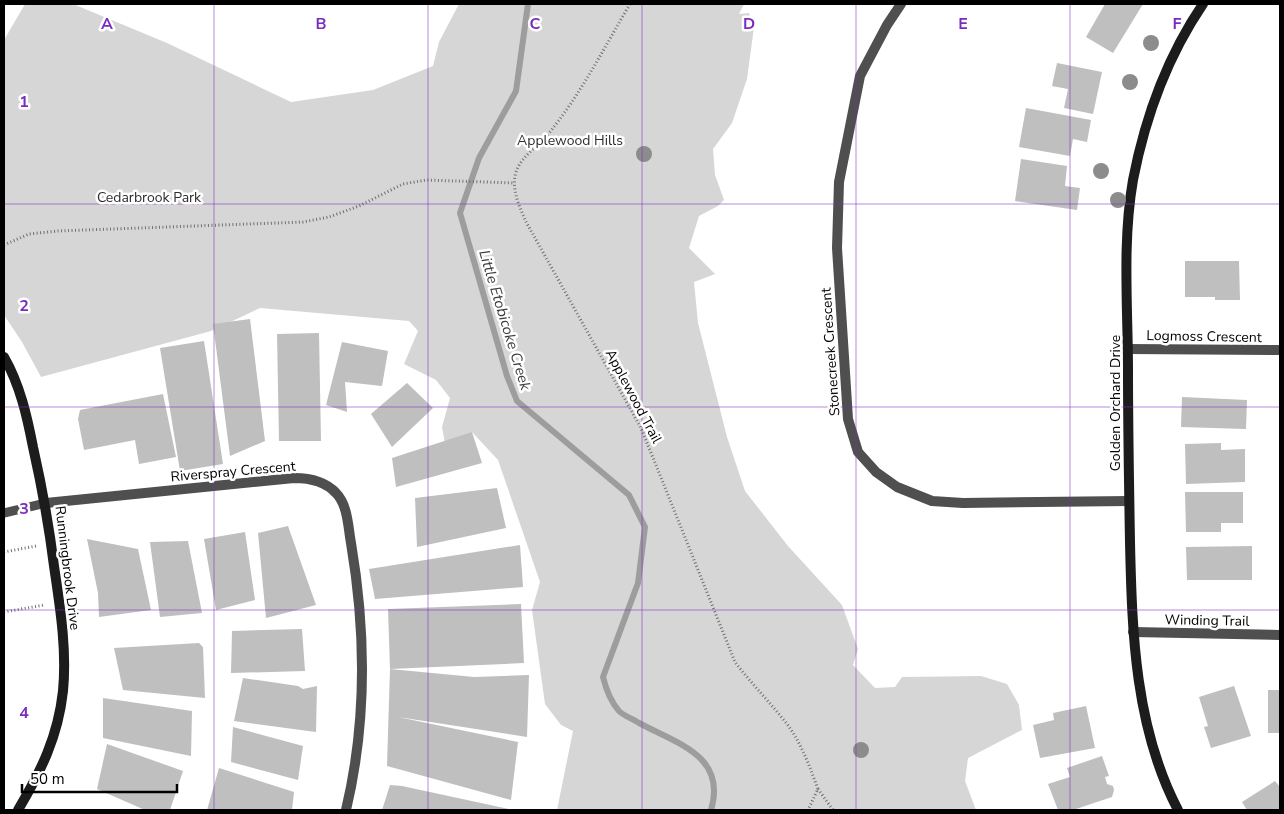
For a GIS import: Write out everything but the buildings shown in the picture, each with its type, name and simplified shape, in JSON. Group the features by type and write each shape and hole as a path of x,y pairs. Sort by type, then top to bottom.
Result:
{"street":[{"name":"Stonecreek Crescent","path":"902,4 887,25 860,76 839,182 837,248 848,418 858,452 876,472 897,487 932,501 963,503 1129,501"},
{"name":"Golden Orchard Drive","path":"1178,810 1160,769 1145,713 1133,632 1129,501 1128,225 1133,182 1145,124 1168,66 1190,23 1203,4"},
{"name":"Logmoss Crescent","path":"1128,349 1280,350"},
{"name":"Runningbrook Drive","path":"4,358 11,370 23,401 46,504 64,646 63,691 54,733 41,770 18,810"},
{"name":"Riverspray Crescent","path":"46,504 294,478 309,478 322,482 337,493 346,512 359,588 363,657 361,725 346,810"},
{"name":"Winding Trail","path":"1133,632 1280,635"}],"lane":[{"path":"4,513 46,504"}],"path":[{"path":"4,245 29,234 58,231 303,222 329,217 359,206 403,184 426,180 514,183 516,170 553,129 630,4"},
{"name":"Applewood Trail","path":"514,183 517,199 525,220 641,428 734,662 756,690 784,719 804,751 818,789 833,810"},
{"path":"4,552 52,544"},
{"path":"4,612 59,602"},
{"path":"808,810 818,789"}],"green space":[{"path":"25,4 73,4 167,43 291,102 373,90 433,66 439,42 459,4 744,4 739,14 749,13 754,27 747,79 732,123 713,149 715,175 724,200 718,206 699,216 689,248 715,274 694,282 698,323 727,437 745,491 788,546 842,605 858,649 853,665 875,688 895,687 902,677 981,676 1007,684 1019,705 1022,730 968,758 965,781 976,810 557,810 573,731 561,725 545,704 532,610 540,582 498,460 472,432 446,449 442,427 450,398 436,380 404,364 418,331 409,321 260,308 211,331 41,377 22,342 4,315 4,40"}],"waterway":[{"name":"Little Etobicoke Creek","path":"528,4 516,91 479,158 460,213 507,376 517,401 629,495 645,527 638,583 603,677 609,695 621,713 683,746 696,754 706,764 712,777 714,792 711,810"}],"park label":[{"name":"Applewood Hills","path":"570,140"},
{"name":"Cedarbrook Park","path":"149,197"}]}
